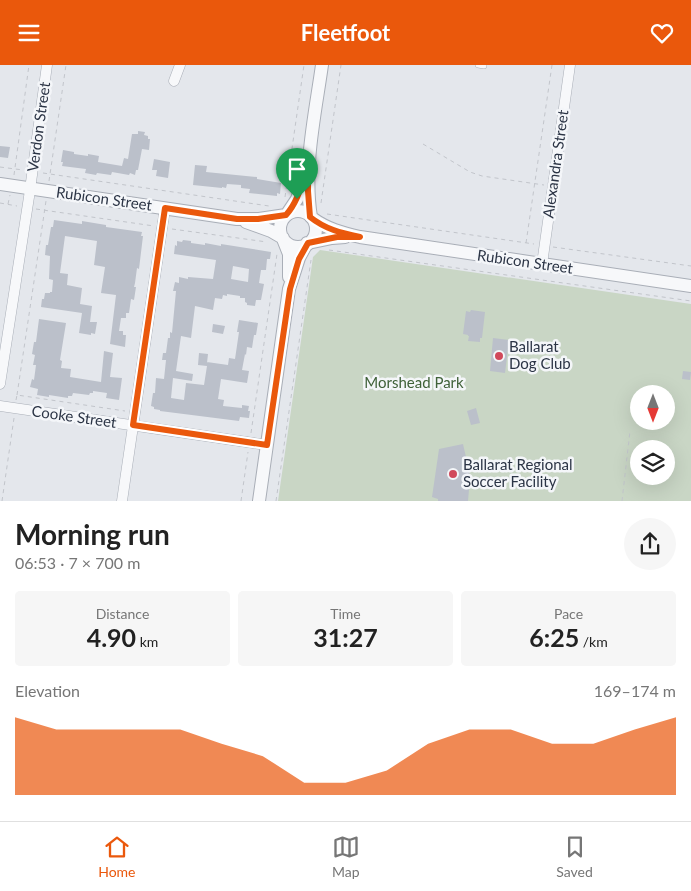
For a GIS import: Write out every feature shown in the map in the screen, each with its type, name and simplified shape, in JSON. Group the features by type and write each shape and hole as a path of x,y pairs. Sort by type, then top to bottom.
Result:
{"street":[{"name":"Verdon Street","path":"0,384 47,65"},
{"path":"174,81 180,65"},
{"path":"259,501 290,289 299,259 315,233 308,191 308,166 322,65"},
{"name":"Alexandra Street","path":"542,264 570,65"},
{"path":"290,289 289,254 280,233 280,224 297,199 308,166"},
{"name":"Rubicon Street","path":"0,184 237,219 258,225 283,238"},
{"path":"122,501 165,208"},
{"path":"287,215 298,211 304,212 311,217"},
{"name":"Rubicon Street","path":"237,219 258,219 287,215"},
{"name":"Rubicon Street","path":"311,217 335,231 360,237 691,286"},
{"name":"Rubicon Street","path":"308,243 337,237 360,237"},
{"path":"283,238 294,246 308,243"},
{"name":"Cooke Street","path":"0,406 267,445"}],"path":[{"path":"13,179 29,65"},
{"path":"49,183 66,65"},
{"path":"285,199 304,65"},
{"path":"320,205 341,65"},
{"path":"526,243 552,65"},
{"path":"423,145 478,175 552,186"},
{"path":"0,167 26,170"},
{"path":"37,172 274,207"},
{"path":"8,205 10,195"},
{"path":"2,501 46,200"},
{"path":"0,203 20,206"},
{"path":"33,208 157,226"},
{"path":"327,214 544,246 691,265"},
{"path":"168,228 269,243"},
{"path":"321,249 691,301"},
{"path":"241,501 277,252"},
{"path":"276,501 312,257"},
{"path":"17,395 135,413"},
{"path":"622,501 630,431"}],"green space":[{"name":"Morshead Park","path":"320,250 691,304 691,501 278,501 313,257"}],"building":[{"path":"138,131 145,132 144,135 150,139 149,150 142,149 138,170 136,170 135,175 112,172 111,175 97,173 96,175 85,173 86,169 62,166 63,150 74,152 74,154 99,156 98,162 122,166 124,158 128,159 132,134 138,134"},
{"path":"0,146 10,147 8,158 0,157"},
{"path":"154,159 170,162 168,178 156,176 157,170 152,170"},
{"path":"195,165 207,166 206,172 257,177 257,179 281,183 280,194 277,193 277,196 249,193 250,189 241,188 241,185 227,184 226,188 222,188 193,185"},
{"path":"54,220 82,224 82,221 106,225 106,227 142,232 139,269 137,268 134,287 136,287 134,300 131,299 129,313 126,313 126,318 121,318 119,331 123,331 123,335 126,335 125,347 110,344 116,295 101,293 105,267 94,265 97,241 65,236 60,273 68,274 67,285 82,288 80,304 92,306 90,322 97,322 95,334 79,333 82,313 41,307 45,293 52,292 53,280 49,279 50,256 45,255 46,245 48,245"},
{"path":"183,240 205,245 205,243 221,246 221,244 271,252 270,259 267,259 266,270 261,270 259,283 264,284 261,300 256,300 255,306 247,305 245,298 227,294 227,296 223,295 222,299 215,298 213,310 195,306 191,338 181,336 176,371 193,374 192,381 173,378 171,398 184,400 186,383 204,385 207,366 198,365 199,353 208,354 207,362 228,365 229,358 235,359 239,320 258,323 252,348 247,347 242,370 249,371 247,383 221,379 218,399 224,400 223,406 242,408 242,405 249,406 249,418 240,417 239,421 160,411 151,406 153,393 155,393 156,378 164,379 166,360 162,360 163,353 166,353 170,332 172,333 176,291 173,291 175,282 179,283 179,277 213,279 216,260 174,254 177,241 182,242","holes":["233,266 249,269 248,282 231,279"]},
{"path":"471,310 485,312 480,342 468,341 469,336 463,334 466,311 470,312"},
{"path":"39,319 66,323 60,360 62,361 61,368 71,369 70,377 101,382 104,351 113,353 110,377 122,378 119,400 106,398 107,393 93,391 89,395 73,393 68,398 37,395 38,389 30,387 32,379 34,380 36,365 33,365 35,355 32,354 34,342 36,342"},
{"path":"213,324 225,326 223,334 212,332"},
{"name":"Ballarat Dog Club","path":"493,338 509,340 505,373 490,371"},
{"path":"683,371 691,372 690,380 682,379"},
{"path":"476,408 480,423 471,425 467,411"},
{"name":"Ballarat Regional Soccer Facility","path":"463,444 470,478 468,501 438,501 438,499 432,497 439,449"}],"place":[{"name":"Ballarat Dog Club","path":"499,356"},
{"name":"Ballarat Regional Soccer Facility","path":"453,474"}],"route":[{"path":"308,166 310,217 335,231 360,237 337,237 307,243 299,259 290,289 267,445 133,425 165,208 237,219 258,219 287,215 297,199 308,166"}]}
